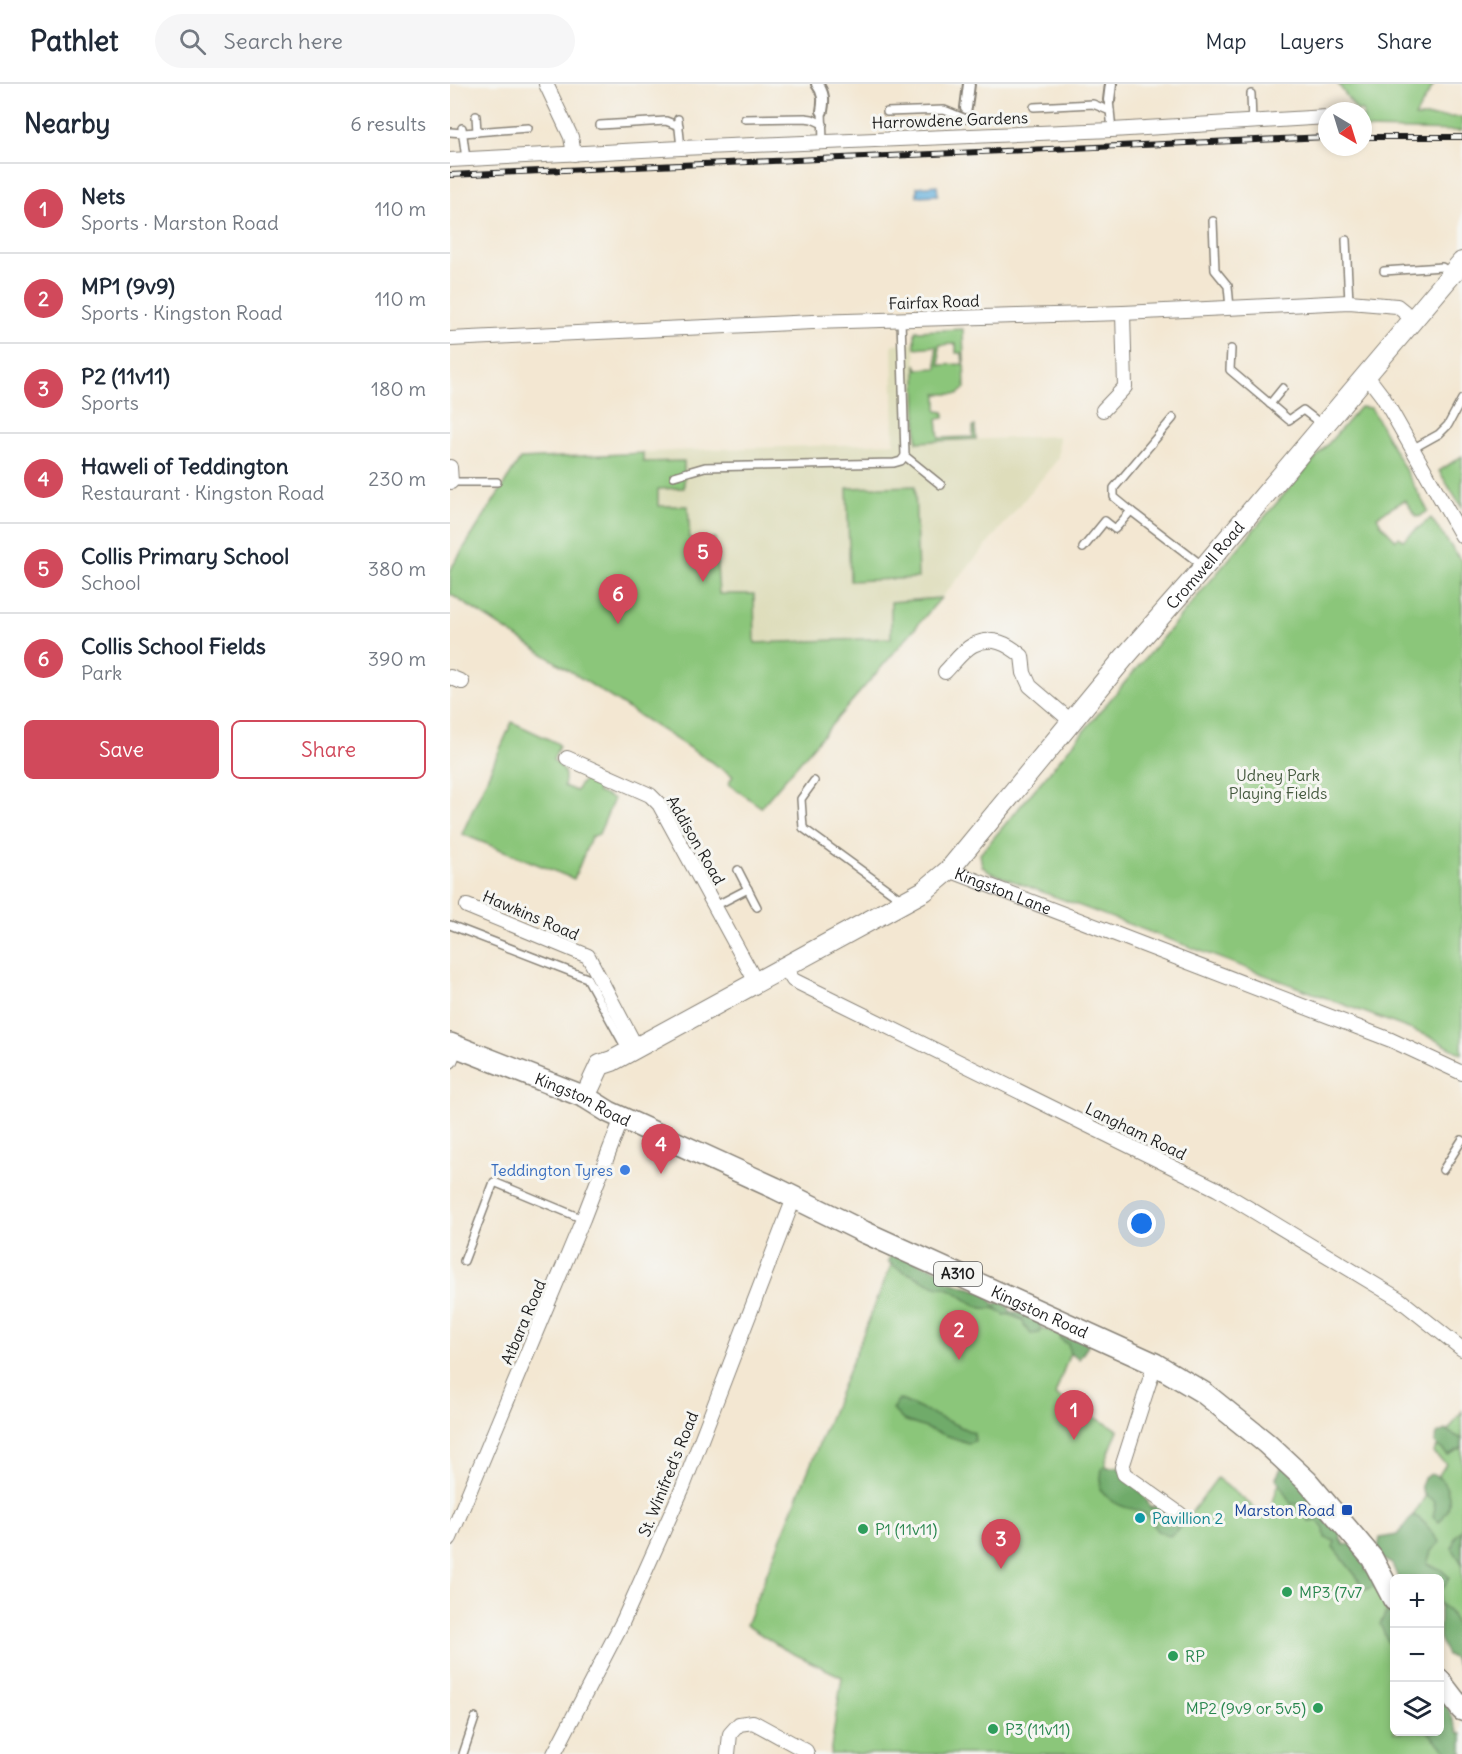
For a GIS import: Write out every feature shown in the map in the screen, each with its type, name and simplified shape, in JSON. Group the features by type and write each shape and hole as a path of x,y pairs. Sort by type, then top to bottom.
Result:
{"main road":[{"name":"Cromwell Road","path":"949,870 1123,659 1204,567 1457,268"},
{"name":"Kingston Lane","path":"585,1097 600,1065 924,891 949,870"},
{"name":"Kingston Road","path":"452,1051 585,1097 609,1112 864,1232 1155,1364 1204,1393 1289,1463 1372,1558 1390,1591"},
{"path":"1441,1682 1462,1710"}],"street":[{"path":"546,84 571,137 574,154"},
{"path":"817,84 822,90 824,100 822,111"},
{"path":"966,114 969,84"},
{"path":"1110,105 1111,84"},
{"name":"Harrowdene Gardens","path":"450,160 1112,130 1318,118"},
{"name":"Fairfax Road","path":"450,339 1349,302 1397,306 1413,319"},
{"path":"1103,411 1125,387 1123,313"},
{"path":"1367,376 1383,397 1462,536"},
{"path":"450,467 451,482"},
{"path":"945,672 973,645 999,641 1008,644 1022,656 1024,673 1030,686 1072,722"},
{"name":"Addison Road","path":"567,758 650,795 659,804 756,982"},
{"name":"Kingston Lane","path":"949,870 1391,1040 1462,1073"},
{"name":"Hawkins Road","path":"467,906 588,956 632,1049"},
{"name":"Langham Road","path":"784,966 793,980 1217,1189 1399,1299 1462,1349"},
{"name":"Atbara Road","path":"450,1538 583,1220 622,1118"},
{"name":"St. Winifred's Road","path":"554,1754 623,1621 683,1487 794,1198"},
{"path":"1155,1364 1122,1467 1124,1474 1180,1514"},
{"path":"728,1754 730,1734 739,1724 753,1722 806,1751 807,1754"}],"lane":[{"path":"1251,94 1252,122"},
{"path":"1034,107 1110,105 1112,130"},
{"path":"887,112 944,110 966,114 966,136"},
{"path":"822,111 823,142"},
{"path":"476,116 477,132"},
{"path":"745,119 805,118 823,124"},
{"path":"600,125 666,121 678,123 681,148"},
{"path":"450,132 528,128"},
{"path":"462,131 466,159"},
{"path":"1213,221 1215,270 1228,286 1230,308"},
{"path":"1346,240 1349,302"},
{"path":"1384,271 1457,268"},
{"path":"674,476 705,467 901,461 905,456 901,319"},
{"path":"1231,349 1230,370 1289,420 1303,410 1323,426"},
{"path":"1270,404 1283,388"},
{"path":"1412,449 1439,434 1448,425 1462,399"},
{"path":"1173,418 1114,489 1114,497 1204,567"},
{"path":"905,456 941,485"},
{"path":"451,482 497,482"},
{"path":"1083,548 1105,521 1115,529 1131,511"},
{"path":"814,781 801,799 803,828 903,902"},
{"path":"738,870 757,907"},
{"path":"715,906 748,889"},
{"path":"450,925 587,978 632,1049"},
{"path":"1443,1170 1462,1140"},
{"path":"464,1261 494,1182 583,1220"},
{"path":"463,1754 475,1718"}],"shaded area":[{"path":"915,343 918,442 1059,436 1058,459 761,807 728,784 733,776 450,594 450,570 520,459 894,443 892,344"}],"green space":[{"path":"1338,84 1434,84 1415,117 1462,117 1462,131 1372,129 1372,102 1351,102"},
{"path":"963,329 965,388 958,394 937,394 937,411 944,412 944,418 937,419 939,438 973,437 975,426 976,439 917,442 916,364 918,369 937,368 936,346 915,348 916,331","holes":["956,344 956,353 962,353 963,364 940,365 939,345"]},
{"name":"Udney Park Playing Fields","path":"1360,407 1371,408 1428,511 1419,517 1415,515 1405,500 1377,516 1381,524 1396,540 1399,537 1403,540 1431,518 1462,562 1462,1054 1428,1036 989,872 982,866 980,854"},
{"path":"643,453 643,462 684,461 684,488 658,489 658,506 688,506 690,539 715,538 719,594 754,594 755,643 891,638 891,602 941,598 761,807 728,784 733,776 450,594 450,570 520,459"},
{"path":"1462,456 1462,508 1439,471"},
{"path":"915,486 918,578 850,581 847,488"},
{"path":"512,722 557,743 559,746 553,760 564,771 564,786 576,791 581,783 589,778 601,783 597,792 614,799 599,834 591,837 574,879 462,834"},
{"path":"891,1252 941,1271 946,1281 984,1292 994,1304 1001,1302 1009,1307 1010,1311 1041,1317 1040,1333 1031,1334 1024,1326 1023,1319 1009,1314 1005,1315 997,1308 976,1306 954,1291 938,1287 897,1268 888,1262"},
{"path":"893,1260 985,1305 1074,1341 1055,1395 1118,1430 1106,1460 1106,1472 1180,1528 1217,1478 1264,1515 1270,1512 1283,1476 1332,1528 1355,1557 1378,1591 1390,1616 1390,1736 1444,1736 1462,1754 830,1754 842,1677 782,1648 746,1625"},
{"path":"1066,1329 1086,1338 1088,1346 1079,1359 1070,1354 1068,1344 1060,1339"},
{"path":"899,1399 974,1433 975,1441 968,1443 903,1420 892,1409"},
{"path":"1462,1411 1462,1674 1444,1642 1444,1574 1406,1574 1391,1550 1446,1464 1433,1453"},
{"path":"1445,1430 1462,1439 1462,1448 1448,1455 1435,1443 1437,1434"},
{"path":"1102,1467 1118,1467 1144,1496 1151,1508 1158,1505 1178,1521 1177,1530 1170,1536 1157,1531 1147,1516 1110,1499 1100,1489"},
{"path":"1290,1467 1322,1513 1323,1519 1329,1525 1336,1526 1342,1533 1340,1539 1344,1545 1351,1544 1366,1567 1365,1571 1371,1573 1370,1577 1377,1585 1365,1590 1333,1547 1335,1541 1325,1538 1324,1529 1318,1521 1309,1522 1300,1504 1291,1504 1276,1478 1281,1468"},
{"path":"1431,1474 1444,1483 1449,1499 1448,1510 1439,1522 1433,1516 1435,1508 1433,1500 1424,1495 1421,1486 1424,1478"},
{"path":"1413,1515 1425,1524 1440,1542 1431,1551 1427,1564 1440,1569 1449,1577 1444,1587 1444,1574 1396,1574 1392,1564 1382,1559 1378,1548 1380,1538 1397,1535"},
{"path":"1462,1530 1462,1564 1452,1548 1455,1537"},
{"path":"1444,1607 1450,1613 1462,1636 1462,1675 1456,1660 1447,1655 1444,1649"},
{"path":"1390,1612 1390,1646 1380,1624 1386,1613"},
{"path":"1444,1699 1459,1733 1462,1734 1462,1754 1450,1754 1432,1736 1444,1736"}],"water":[{"path":"937,185 938,195 917,196 917,187"}],"railway":[{"path":"450,175 1318,137"},
{"path":"1372,137 1462,137"}],"place":[{"name":"Collis Primary School","path":"703,582"},
{"name":"Collis School Fields","path":"618,624"},
{"name":"Teddington Tyres","path":"625,1170"},
{"name":"Haweli of Teddington","path":"661,1174"},
{"name":"MP1 (9v9)","path":"959,1360"},
{"name":"Nets","path":"1074,1440"},
{"name":"Marston Road","path":"1347,1510"},
{"name":"Pavillion 2","path":"1140,1518"},
{"name":"P1 (11v11)","path":"863,1529"},
{"name":"P2 (11v11)","path":"1001,1569"},
{"name":"MP3 (7v7","path":"1287,1592"},
{"name":"RP","path":"1173,1656"},
{"name":"MP2 (9v9 or 5v5)","path":"1318,1708"},
{"name":"P3 (11v11)","path":"993,1729"}]}
